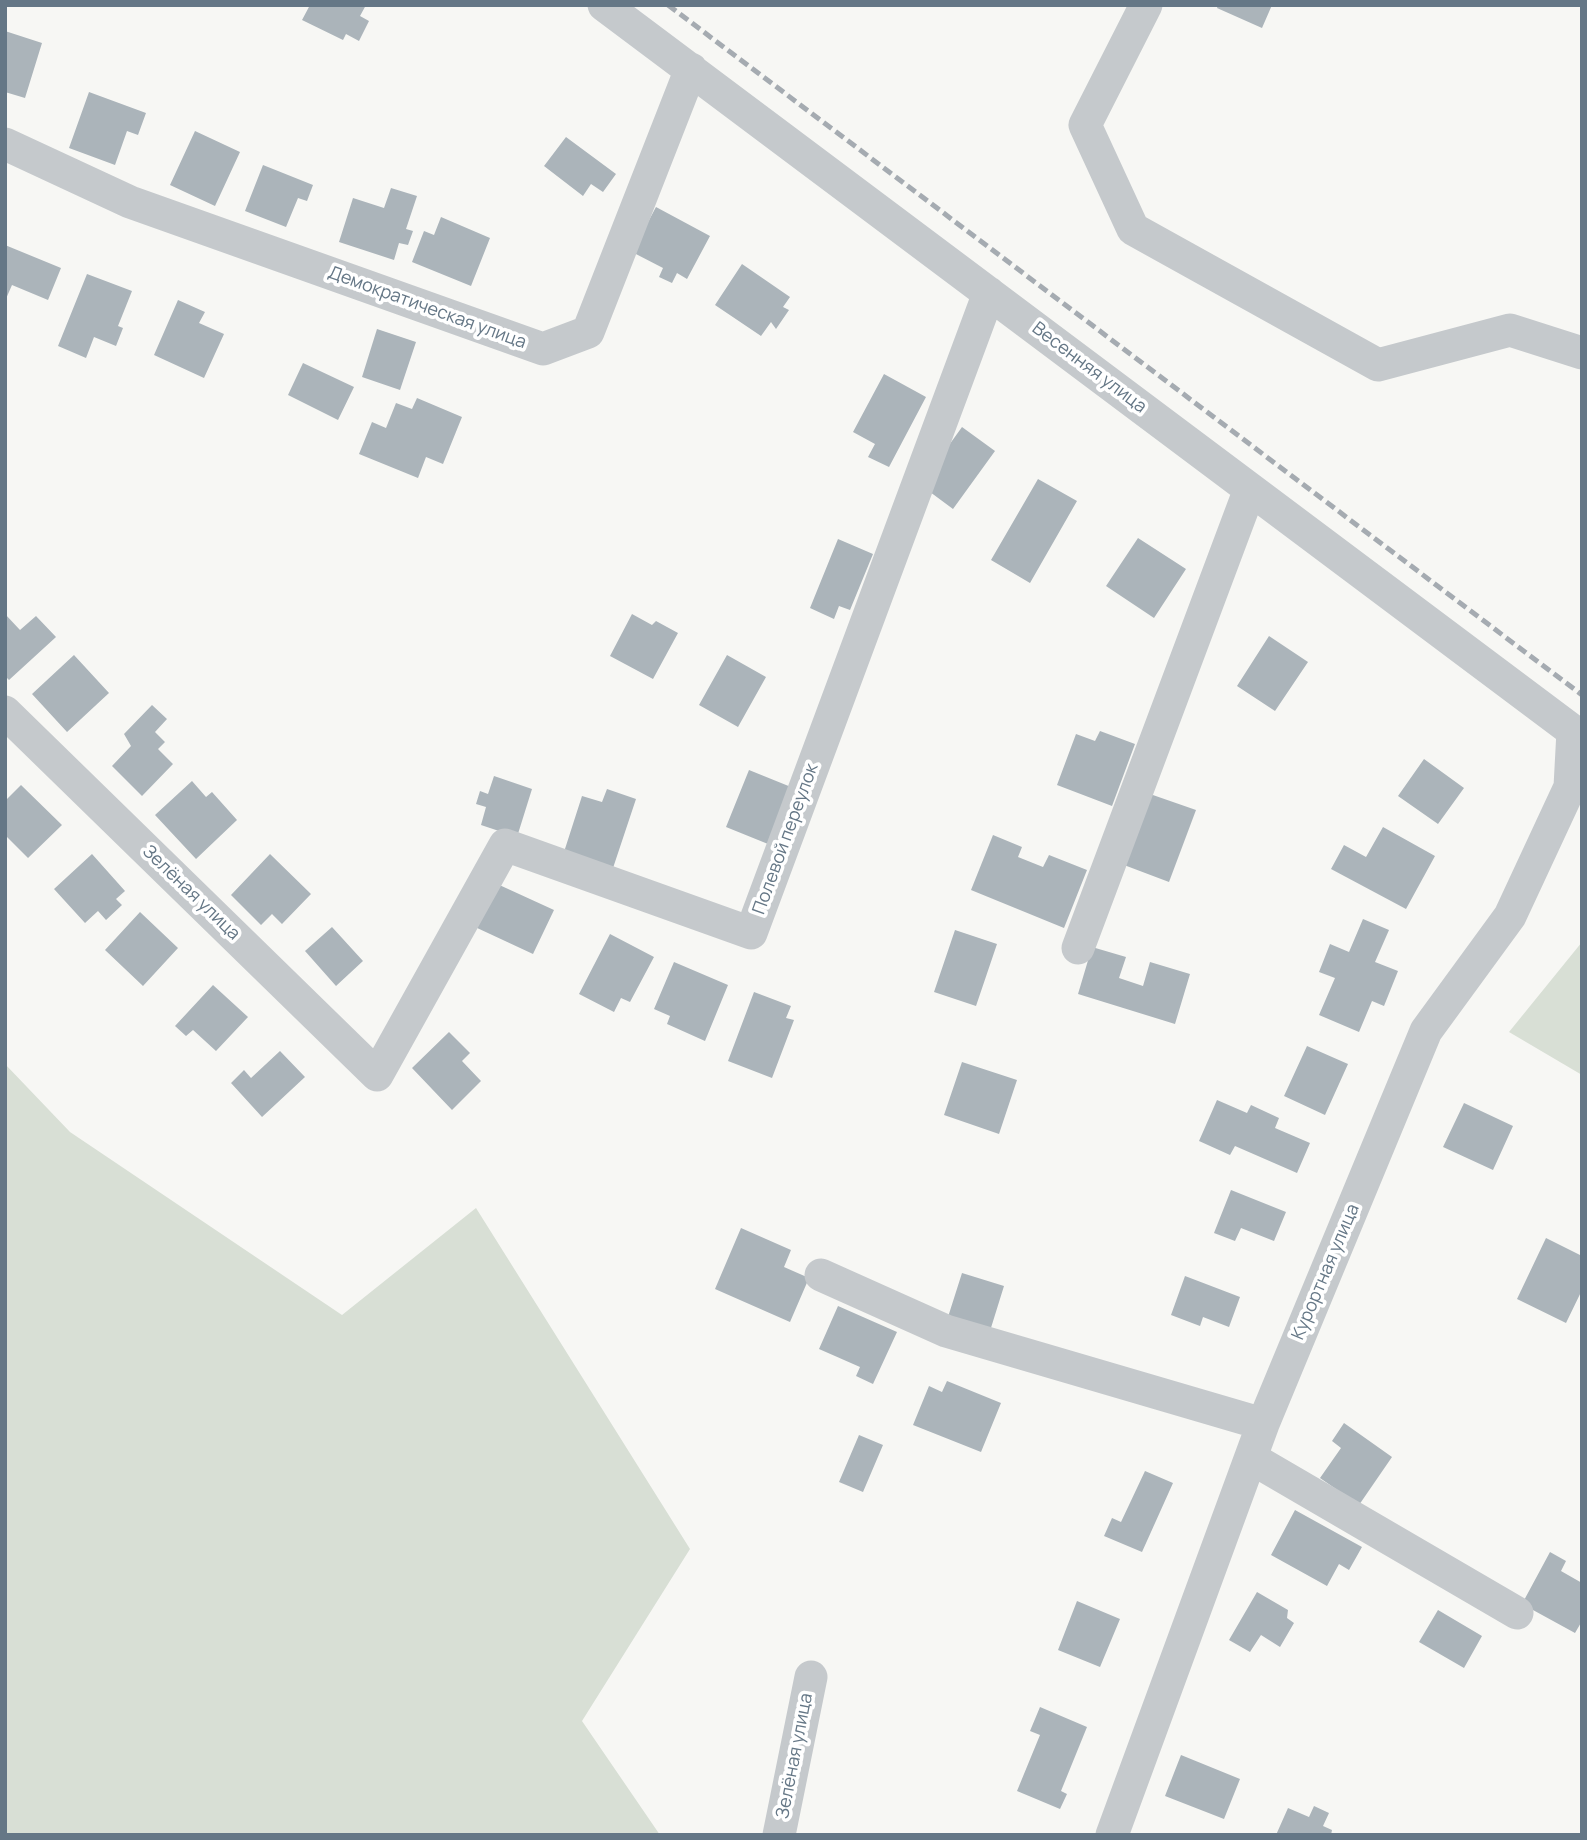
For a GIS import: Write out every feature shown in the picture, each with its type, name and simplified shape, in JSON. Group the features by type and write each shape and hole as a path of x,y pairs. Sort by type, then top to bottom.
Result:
{"street":[{"name":"Весенняя улица","path":"604,5 1573,731"},
{"path":"1146,5 1085,125 1133,229 1378,365 1510,330 1582,353"},
{"name":"Демократическая улица","path":"5,144 130,202 542,349 588,332 691,69"},
{"name":"Полевой переулок","path":"377,1075 505,845 751,933 989,293"},
{"path":"1077,948 1250,489"},
{"name":"Зелёная улица","path":"5,712 377,1075"},
{"name":"Курортная улица","path":"1112,1835 1263,1424 1426,1031 1510,916 1570,787 1573,731"},
{"path":"821,1275 946,1331 1263,1424"},
{"path":"1251,1458 1517,1613"},
{"name":"Зелёная улица","path":"779,1835 811,1677"}],"shaded area":[{"path":"1582,942 1582,1075 1509,1032"},
{"path":"5,1064 70,1132 342,1315 476,1208 690,1549 582,1721 660,1835 5,1835"}],"building":[{"path":"310,5 366,5 360,16 369,21 359,41 346,34 343,40 302,20"},
{"path":"1218,5 1272,5 1262,28 1217,8"},
{"path":"5,31 42,43 25,98 5,92"},
{"path":"89,92 146,113 138,135 127,131 115,165 69,148"},
{"path":"195,131 240,152 215,206 170,185"},
{"path":"566,137 616,174 603,192 591,184 583,196 544,166"},
{"path":"263,165 313,185 307,201 298,198 286,227 245,211"},
{"path":"391,188 417,196 406,229 413,231 408,245 399,243 394,260 339,242 353,198 384,208"},
{"path":"656,207 710,236 687,279 677,273 672,283 659,277 663,268 632,252"},
{"path":"441,217 490,238 471,286 412,262 424,231 434,235"},
{"path":"5,245 61,268 48,300 12,285 5,301"},
{"path":"742,264 790,297 783,307 789,310 776,329 771,322 761,336 715,305"},
{"path":"87,274 132,291 118,326 123,328 116,346 94,337 86,358 58,346"},
{"path":"178,300 205,312 199,323 224,334 204,378 154,355"},
{"path":"377,329 416,342 400,390 362,377"},
{"path":"303,363 354,387 338,420 288,395"},
{"path":"884,374 926,397 889,467 868,457 875,444 853,432"},
{"path":"417,398 462,417 443,464 426,457 418,478 359,454 372,422 386,428 396,403 412,409"},
{"path":"962,427 995,451 953,509 926,489 929,473"},
{"path":"1038,479 1077,501 1030,583 991,560"},
{"path":"1138,538 1186,569 1154,618 1106,586"},
{"path":"838,539 873,554 850,610 839,606 834,619 810,608"},
{"path":"5,614 20,630 36,616 56,637 9,680 5,676"},
{"path":"632,614 652,625 656,621 678,633 653,679 610,656"},
{"path":"1269,636 1308,662 1275,711 1237,686"},
{"path":"74,655 109,693 67,732 32,694"},
{"path":"727,655 766,677 738,727 699,705"},
{"path":"152,705 167,719 155,732 165,742 158,749 173,764 142,796 112,766 131,746 124,734"},
{"path":"1100,731 1135,744 1112,806 1057,785 1076,734 1095,741"},
{"path":"1424,759 1464,788 1438,824 1398,796"},
{"path":"749,770 791,787 768,844 726,827"},
{"path":"494,776 532,789 517,837 481,825 486,807 476,804 480,791 488,794"},
{"path":"192,781 206,797 212,792 237,820 196,859 155,815"},
{"path":"21,785 62,825 28,858 5,835 5,801"},
{"path":"607,789 636,799 613,868 564,852 582,796 602,802"},
{"path":"1150,794 1196,810 1169,882 1124,865"},
{"path":"1383,827 1435,856 1406,909 1331,869 1344,845 1366,857"},
{"path":"993,835 1022,847 1018,857 1043,867 1049,855 1087,870 1064,928 971,890"},
{"path":"92,854 125,891 116,899 122,905 106,920 98,911 85,923 54,889"},
{"path":"270,854 311,894 282,924 272,914 261,925 231,895"},
{"path":"495,883 554,910 533,954 475,927"},
{"path":"140,912 178,948 143,986 105,950"},
{"path":"1363,919 1389,930 1375,962 1398,971 1384,1006 1372,1001 1359,1032 1319,1015 1335,978 1319,972 1330,944 1349,952"},
{"path":"332,927 363,961 336,986 305,951"},
{"path":"955,930 997,944 976,1006 934,992"},
{"path":"610,934 654,957 630,1002 621,998 614,1012 579,994"},
{"path":"1092,947 1126,957 1119,978 1143,986 1150,962 1190,974 1175,1024 1078,994"},
{"path":"674,962 728,985 705,1041 667,1024 670,1016 654,1009"},
{"path":"213,985 248,1017 216,1051 193,1030 186,1036 175,1026"},
{"path":"754,992 791,1006 786,1018 794,1020 772,1078 728,1061"},
{"path":"449,1032 470,1053 462,1061 481,1081 452,1110 412,1068"},
{"path":"1307,1046 1348,1064 1325,1115 1284,1096"},
{"path":"280,1051 305,1077 262,1117 231,1083 244,1070 251,1078"},
{"path":"962,1062 1017,1080 999,1134 944,1115"},
{"path":"1217,1100 1247,1113 1251,1105 1279,1118 1275,1128 1310,1143 1297,1173 1235,1146 1230,1155 1199,1141"},
{"path":"1464,1103 1513,1126 1493,1170 1443,1147"},
{"path":"1231,1190 1286,1212 1274,1241 1241,1228 1235,1241 1214,1233"},
{"path":"741,1228 791,1250 784,1267 809,1278 790,1322 715,1289"},
{"path":"1546,1238 1582,1256 1582,1290 1566,1323 1517,1299"},
{"path":"962,1273 1004,1286 990,1331 948,1317"},
{"path":"1185,1276 1240,1297 1229,1327 1203,1317 1200,1326 1171,1315"},
{"path":"838,1306 897,1332 873,1384 856,1376 860,1367 819,1349"},
{"path":"947,1381 1001,1403 981,1452 913,1425 929,1386 942,1392"},
{"path":"1344,1423 1392,1457 1359,1505 1320,1478 1341,1448 1332,1441"},
{"path":"859,1435 883,1445 863,1492 839,1482"},
{"path":"1145,1471 1173,1483 1142,1552 1104,1536 1112,1518 1121,1522"},
{"path":"1295,1510 1362,1547 1349,1570 1339,1564 1327,1586 1271,1555"},
{"path":"1550,1552 1566,1561 1561,1571 1582,1583 1582,1621 1575,1633 1522,1604"},
{"path":"1257,1592 1288,1610 1287,1618 1294,1623 1280,1647 1261,1635 1250,1652 1229,1640"},
{"path":"1077,1601 1120,1619 1100,1667 1058,1650"},
{"path":"1438,1610 1482,1636 1464,1668 1419,1642"},
{"path":"1040,1707 1087,1727 1061,1791 1067,1794 1060,1809 1017,1791 1040,1735 1030,1731"},
{"path":"1181,1755 1240,1779 1224,1819 1165,1796"},
{"path":"1314,1806 1329,1813 1323,1826 1332,1830 1331,1835 1276,1835 1288,1808 1309,1817"}],"railway":[{"path":"668,5 1582,695"}]}
